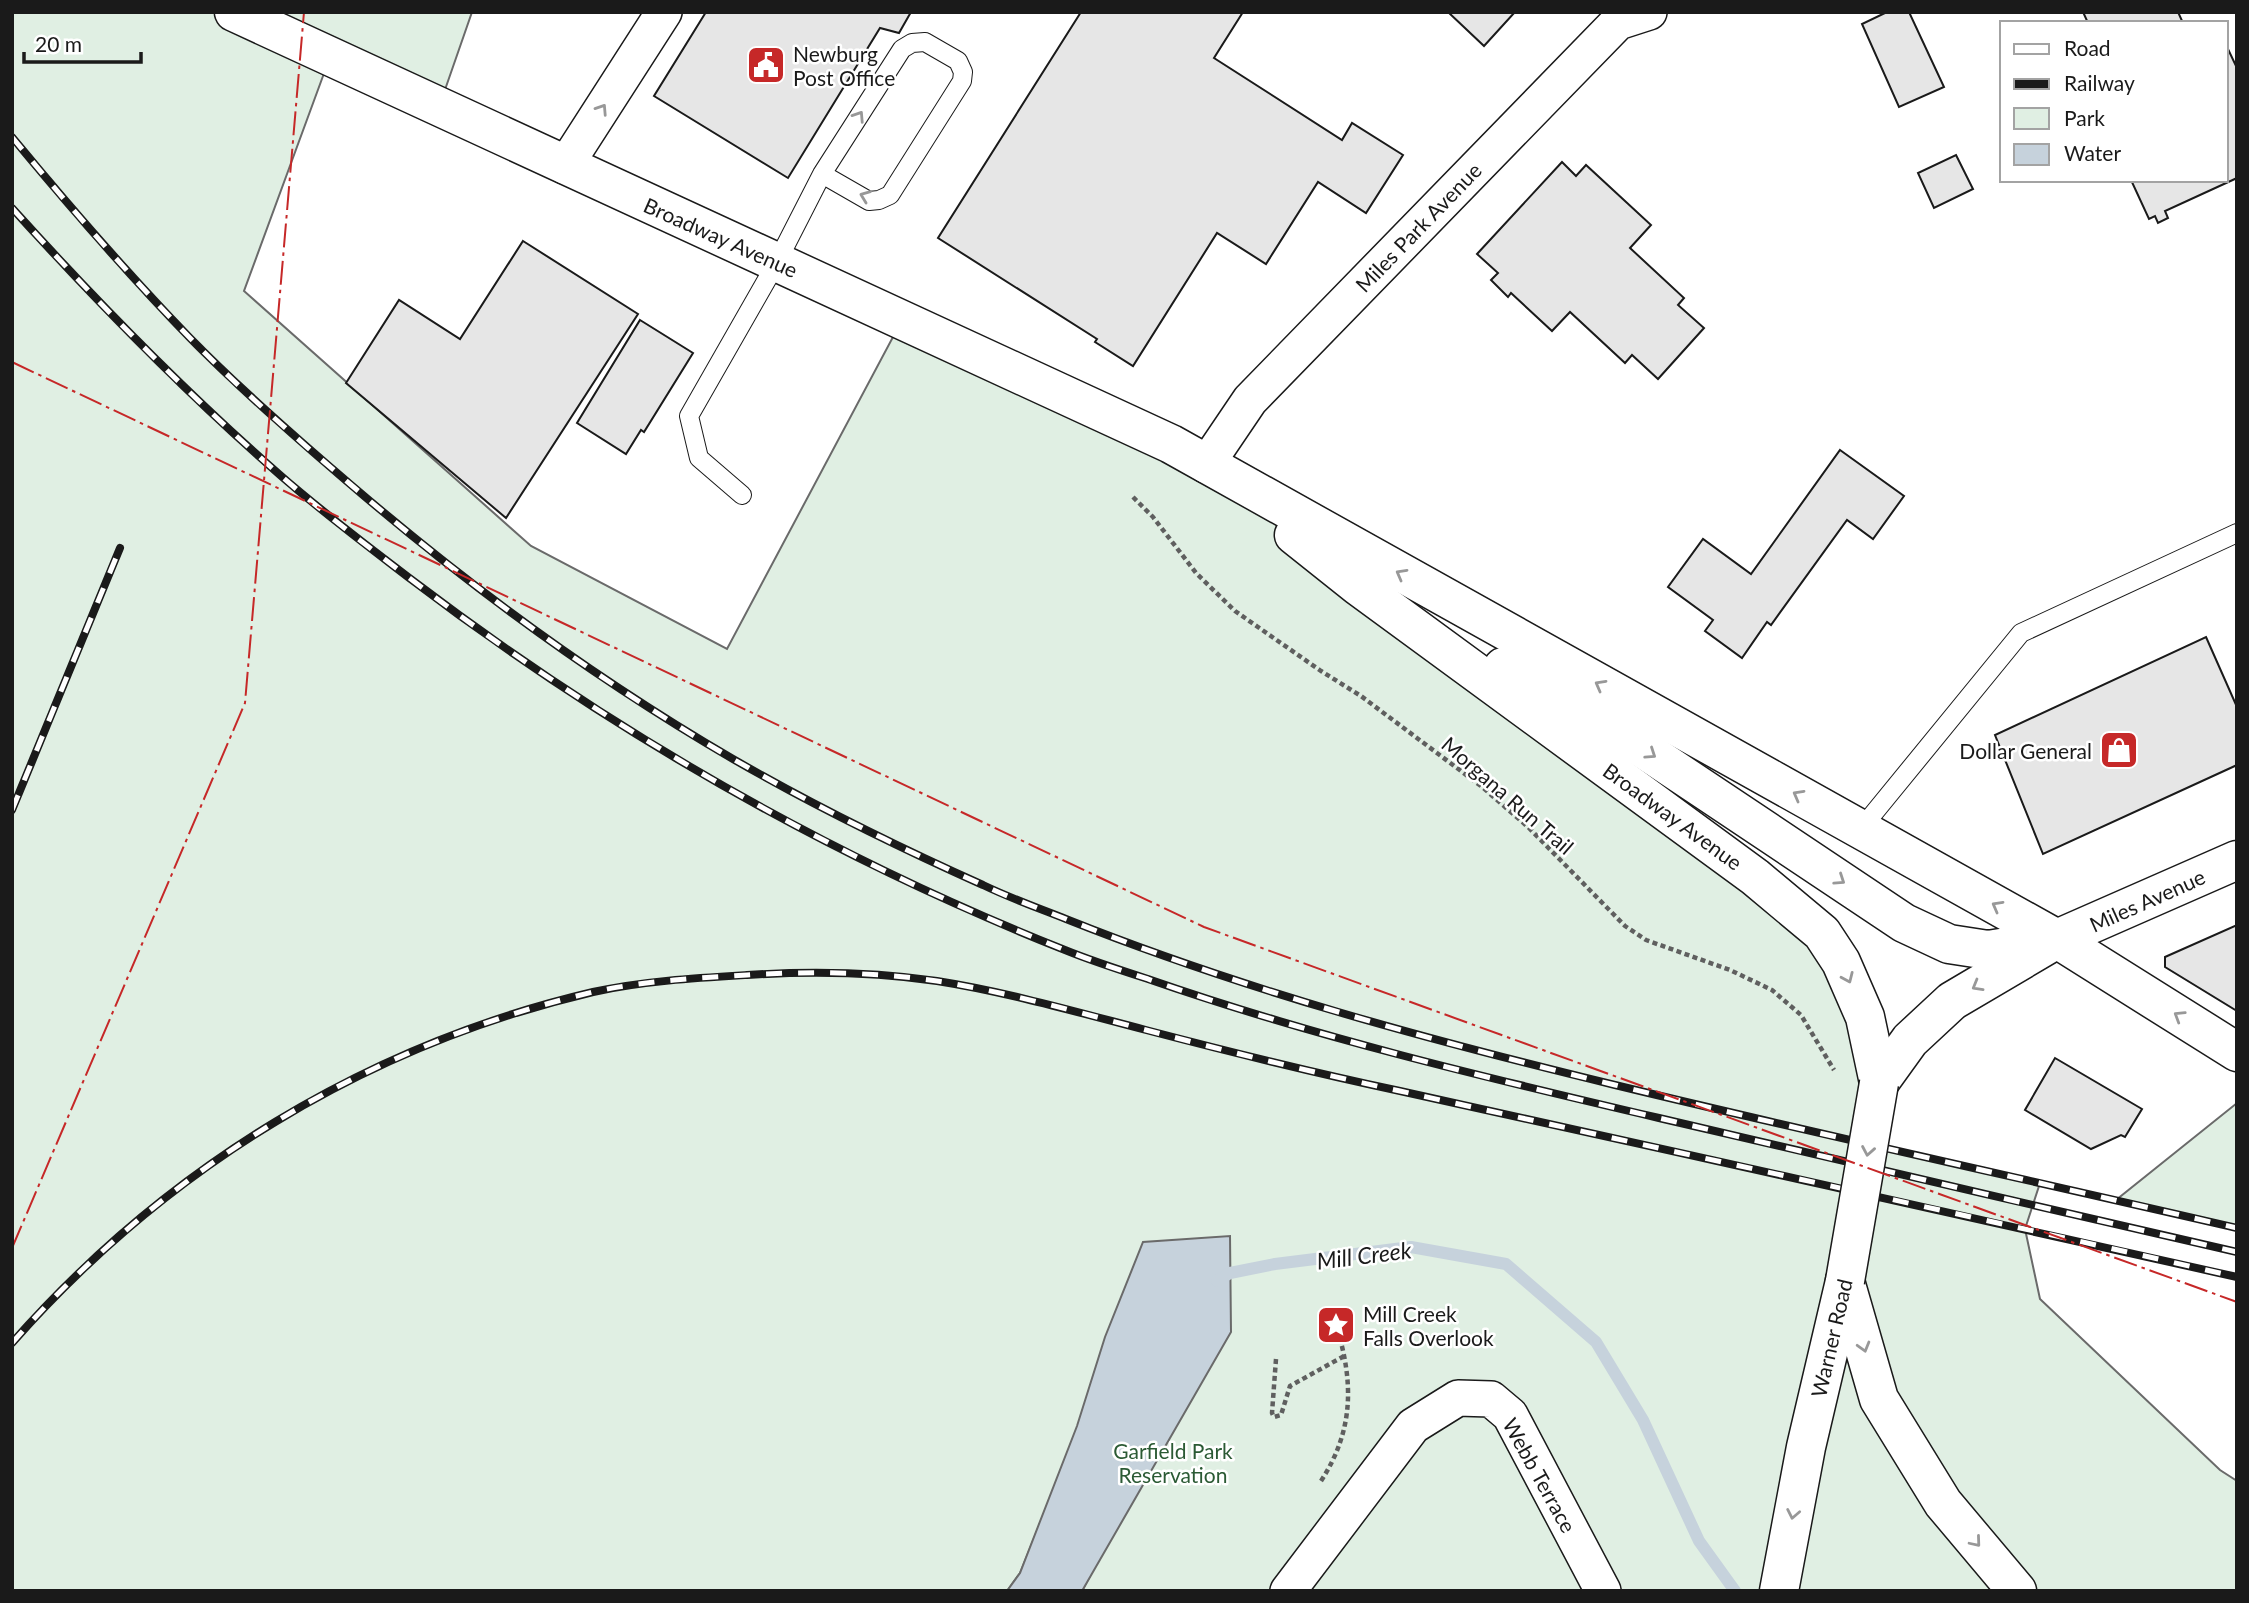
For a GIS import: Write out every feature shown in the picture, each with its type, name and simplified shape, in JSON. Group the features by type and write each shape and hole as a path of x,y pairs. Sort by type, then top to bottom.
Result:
{"main road":[{"name":"Broadway Avenue","path":"234,12 1171,444 1206,466 2057,939 2237,1052"},
{"name":"Broadway Avenue","path":"1206,466 1358,586 1755,877 1822,933 1841,962 1865,1017 1879,1083"},
{"path":"1358,586 1606,724 1904,923 1949,944 1988,950 2057,939"},
{"name":"Miles Avenue","path":"2057,939 2237,860"},
{"path":"1879,1083 1910,1040 1952,1001 2057,939"},
{"name":"Warner Road","path":"1779,1591 1806,1447 1845,1281 1879,1083"},
{"path":"1845,1281 1879,1399 1943,1503 2017,1591"}],"street":[{"path":"565,166 664,12"},
{"name":"Miles Park Avenue","path":"1206,466 1250,400 1625,15"},
{"name":"Webb Terrace","path":"1288,1591 1413,1426 1458,1398 1490,1399 1510,1415 1603,1591"}],"lane":[{"path":"741,495 699,458 688,416 777,262 822,174 902,49 912,43 925,42 958,61 963,72 962,81 890,195 869,201 822,174"},
{"path":"1860,830 2021,632 2237,533"}],"path":[{"name":"Morgana Run Trail","path":"1133,497 1153,517 1196,573 1235,611 1361,696 1481,786 1528,827 1625,926 1646,940 1730,970 1772,990 1801,1015 1835,1071"},
{"path":"1317,1487 1332,1463 1342,1438 1349,1400 1346,1355 1336,1325"},
{"path":"1276,1359 1272,1413 1274,1417 1281,1415 1290,1386 1346,1355"}],"green space":[{"name":"Garfield Park Reservation","path":"12,12 472,12 439,107 330,57 244,291 531,546 727,649 902,320 1206,465 1841,962 1869,1144 2040,1183 2025,1229 2040,1299 2220,1470 2237,1481 2237,1591 1082,1591 1091,1574 1051,1496 1020,1573 1007,1591 12,1591"},
{"path":"2237,1103 2237,1228 2116,1200"}],"water":[{"path":"1230,1236 1231,1332 1082,1591 1007,1591 1020,1573 1077,1426 1105,1337 1143,1242"}],"building":[{"name":"Newburg Post Office","path":"706,12 911,12 899,33 880,28 788,178 654,96"},
{"path":"1081,12 1243,12 1214,58 1342,140 1352,123 1403,155 1366,213 1318,182 1266,264 1217,233 1133,366 1095,342 1097,339 938,238"},
{"path":"1448,12 1515,12 1484,46"},
{"path":"1887,12 1909,12 1944,87 1899,107 1862,24"},
{"path":"2083,12 2178,12 2182,21 2087,21"},
{"path":"2228,49 2237,68 2237,178 2165,211 2168,218 2158,223 2155,216 2149,219 2132,182 2228,182"},
{"path":"1956,155 1973,189 1934,208 1918,173"},
{"path":"1562,162 1576,176 1586,165 1651,225 1630,248 1684,298 1678,305 1704,328 1658,379 1632,355 1625,363 1570,312 1552,331 1511,293 1508,297 1491,280 1498,273 1477,254"},
{"path":"523,241 638,314 506,518 346,383 399,300 460,339"},
{"path":"640,320 693,353 644,432 641,430 626,454 577,423"},
{"path":"1840,450 1904,496 1873,539 1847,520 1771,625 1767,622 1742,658 1705,631 1713,620 1668,587 1703,539 1751,574"},
{"name":"Dollar General","path":"2206,637 2237,707 2237,765 2043,854 1995,735"},
{"path":"2237,925 2237,1011 2165,967 2165,957"},
{"path":"2055,1058 2142,1109 2125,1137 2121,1135 2091,1149 2025,1110"}],"waterway":[{"name":"Mill Creek","path":"1217,1281 1230,1273 1275,1264 1411,1247 1506,1264 1596,1342 1643,1420 1699,1541 1735,1591"}],"railway":[{"path":"12,137 121,264 209,357 309,449 441,559 583,664 682,729 763,776 888,841 1003,894 1133,945 1338,1012 1615,1085 2237,1228"},
{"path":"12,208 109,312 245,444 343,527 408,577 562,687 642,738 724,786 891,874 978,914 1085,958 1274,1020 1338,1038 1595,1103 2237,1252"},
{"path":"12,810 120,548"},
{"path":"12,1343 72,1280 136,1222 204,1169 276,1122 350,1080 429,1045 509,1015 593,992 670,980 795,973 890,976 989,991 1336,1077 2237,1277"}],"power":[{"path":"12,1248 245,703 304,12"},
{"path":"12,362 1204,927 2237,1302"}],"place":[{"name":"Newburg Post Office","path":"766,65"},
{"name":"Dollar General","path":"2119,750"},
{"name":"Mill Creek Falls Overlook","path":"1336,1325"}]}
